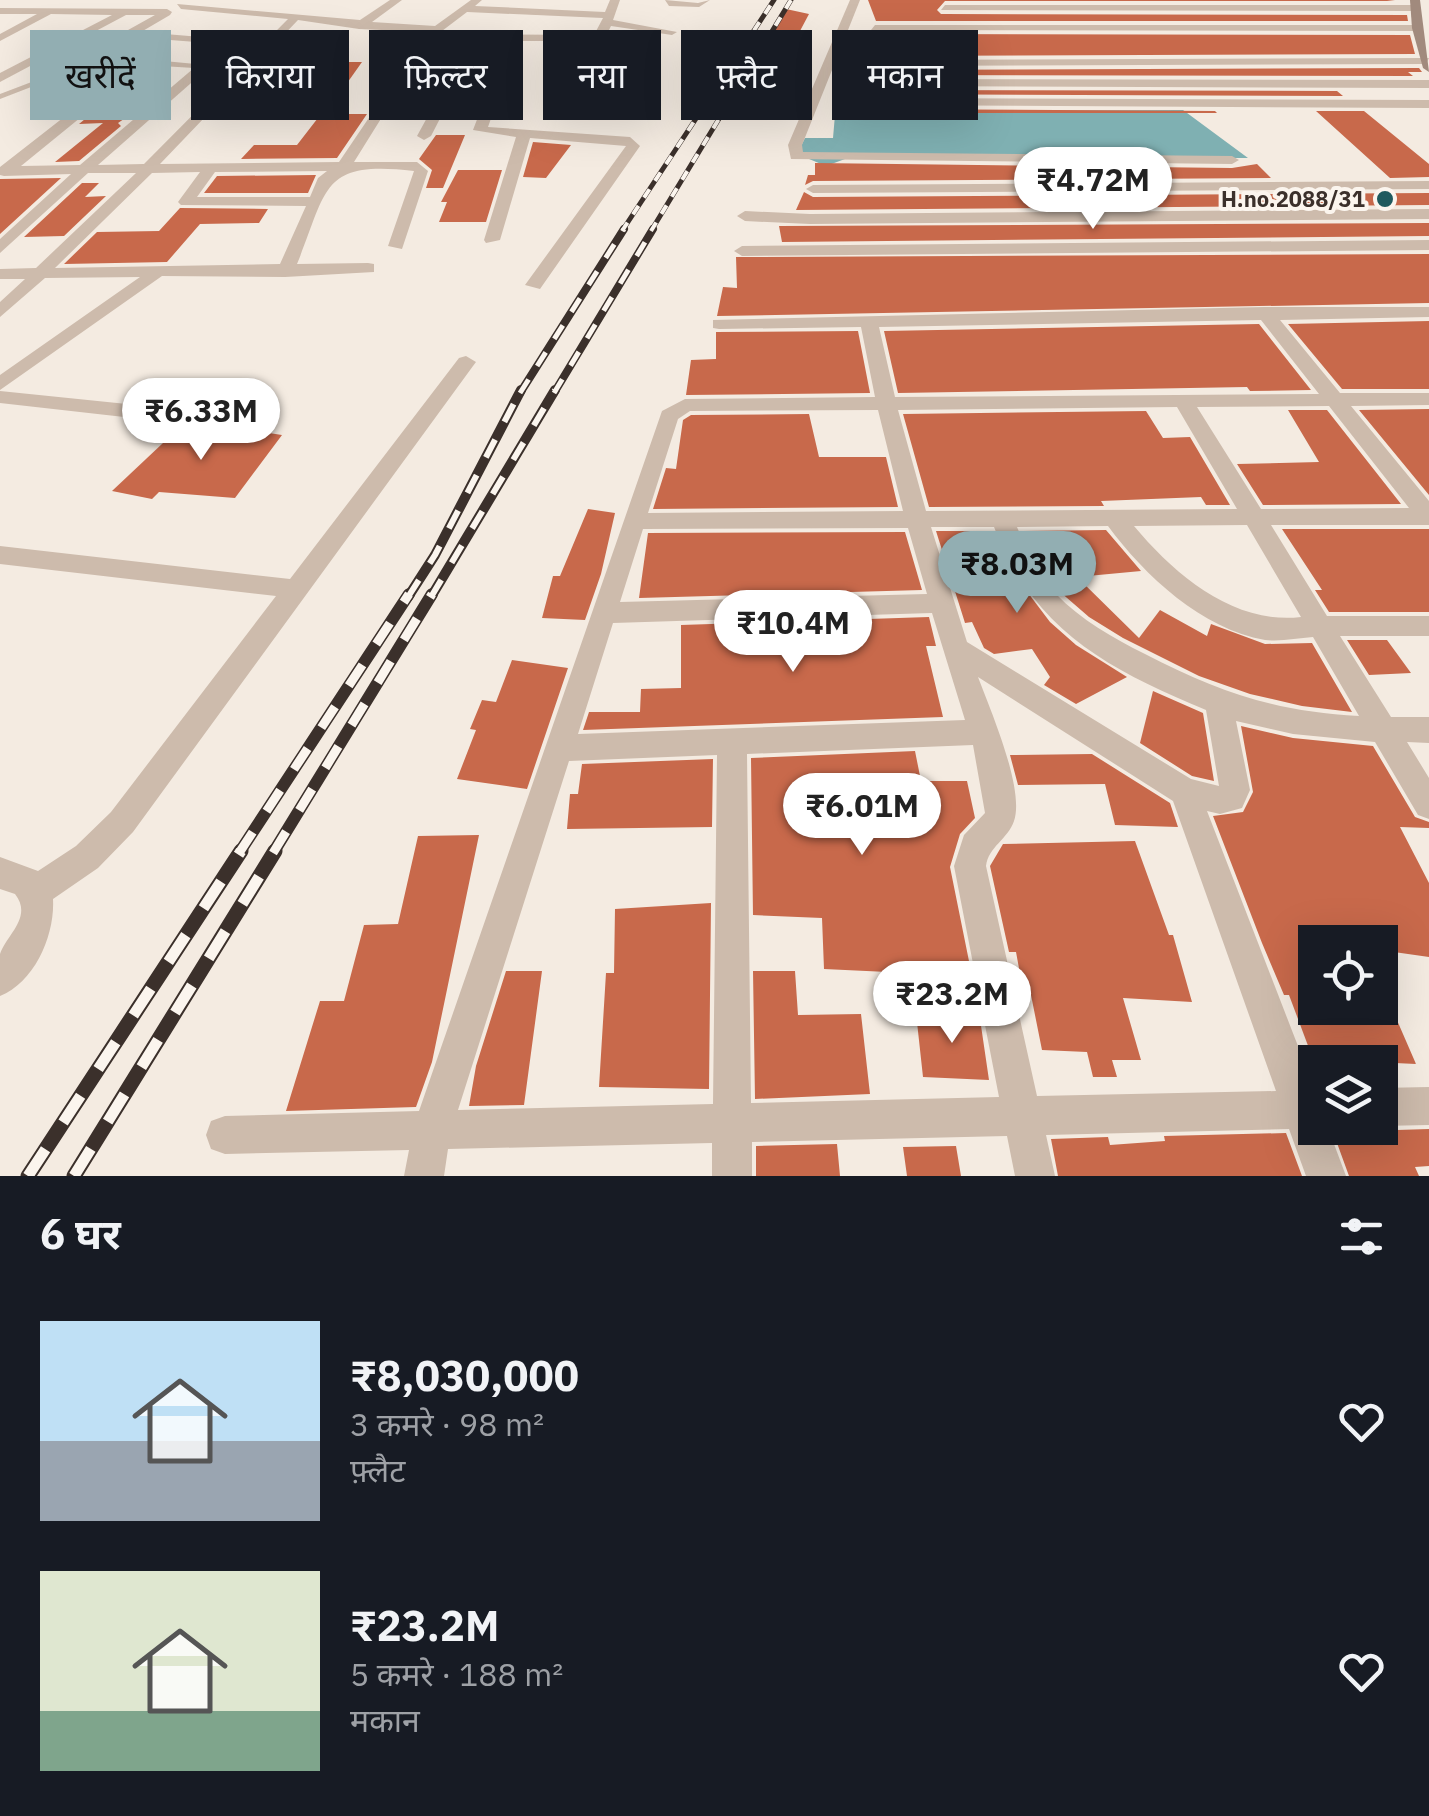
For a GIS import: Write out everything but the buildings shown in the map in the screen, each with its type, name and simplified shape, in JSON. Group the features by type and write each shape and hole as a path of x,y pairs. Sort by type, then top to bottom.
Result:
{"street":[{"path":"224,8 242,0"},
{"path":"359,26 397,0"},
{"path":"523,38 596,38 610,18 612,0"},
{"path":"855,0 795,145 796,156 1232,160"},
{"path":"137,30 185,3 291,12 401,30"},
{"path":"945,8 985,3 1419,9 1417,28 1426,54"},
{"path":"436,30 472,4 610,18 672,32"},
{"path":"0,10 166,12"},
{"path":"0,38 52,11"},
{"path":"0,78 7,70 126,11"},
{"path":"277,30 291,12"},
{"path":"875,28 1417,28"},
{"path":"1035,42 1322,42"},
{"path":"1401,44 1426,54"},
{"path":"171,48 188,49"},
{"path":"978,61 1426,54"},
{"path":"0,248 191,77"},
{"path":"978,83 1429,84"},
{"path":"978,102 1429,104"},
{"path":"3,173 69,120"},
{"path":"0,312 196,120"},
{"path":"285,272 325,178 343,168 375,120"},
{"path":"424,136 432,120"},
{"path":"482,120 479,129 598,136 630,142 633,146 534,285"},
{"path":"492,240 524,134"},
{"path":"1035,158 1051,189"},
{"path":"3,173 412,166 421,169 396,246"},
{"path":"208,170 186,202 316,201"},
{"path":"813,189 1429,185"},
{"path":"745,216 810,219 1429,214"},
{"path":"742,251 1429,246"},
{"path":"0,274 368,268"},
{"path":"0,384 159,271"},
{"path":"1264,312 1429,517"},
{"path":"720,324 1429,312"},
{"path":"869,320 884,401 982,732 1001,818 974,844 970,866 1035,1176"},
{"path":"36,891 87,856 122,822 466,362"},
{"path":"0,397 195,418"},
{"path":"424,1176 432,1130 668,416 674,410 685,406 884,401 1332,397 1426,403"},
{"path":"1183,401 1429,805"},
{"path":"636,521 1429,517"},
{"path":"1003,520 1018,558 1044,599 1088,638 1220,704 1274,716 1384,730 1429,730"},
{"path":"1116,520 1137,548 1218,612 1268,630 1429,626"},
{"path":"0,555 298,589"},
{"path":"604,613 943,604"},
{"path":"956,649 1185,792 1220,800 1231,798 1235,790 1220,704"},
{"path":"561,748 982,732"},
{"path":"732,742 732,1176"},
{"path":"1185,792 1298,1086"},
{"path":"0,873 25,881 36,891 39,918 35,933 0,979"},
{"path":"1398,1107 1429,1106"},
{"path":"225,1135 1298,1109"},
{"path":"1317,1145 1326,1176"}],"lane":[{"path":"668,0 669,4 686,2 699,6 708,0"},
{"path":"0,96 30,85"}],"water":[{"path":"1183,110 1248,158 845,159 826,166 797,154 805,138 833,138 835,120 978,120 978,111"}],"railway":[{"path":"622,231 774,0"},
{"path":"651,231 791,0"},
{"path":"520,393 624,229"},
{"path":"554,393 653,229"},
{"path":"408,597 435,555 521,390"},
{"path":"431,597 555,390"},
{"path":"239,853 409,594"},
{"path":"273,853 432,594"},
{"path":"28,1176 241,851"},
{"path":"74,1176 275,851"}],"place":[{"name":"H.no.2088/31","path":"1385,199"}]}
